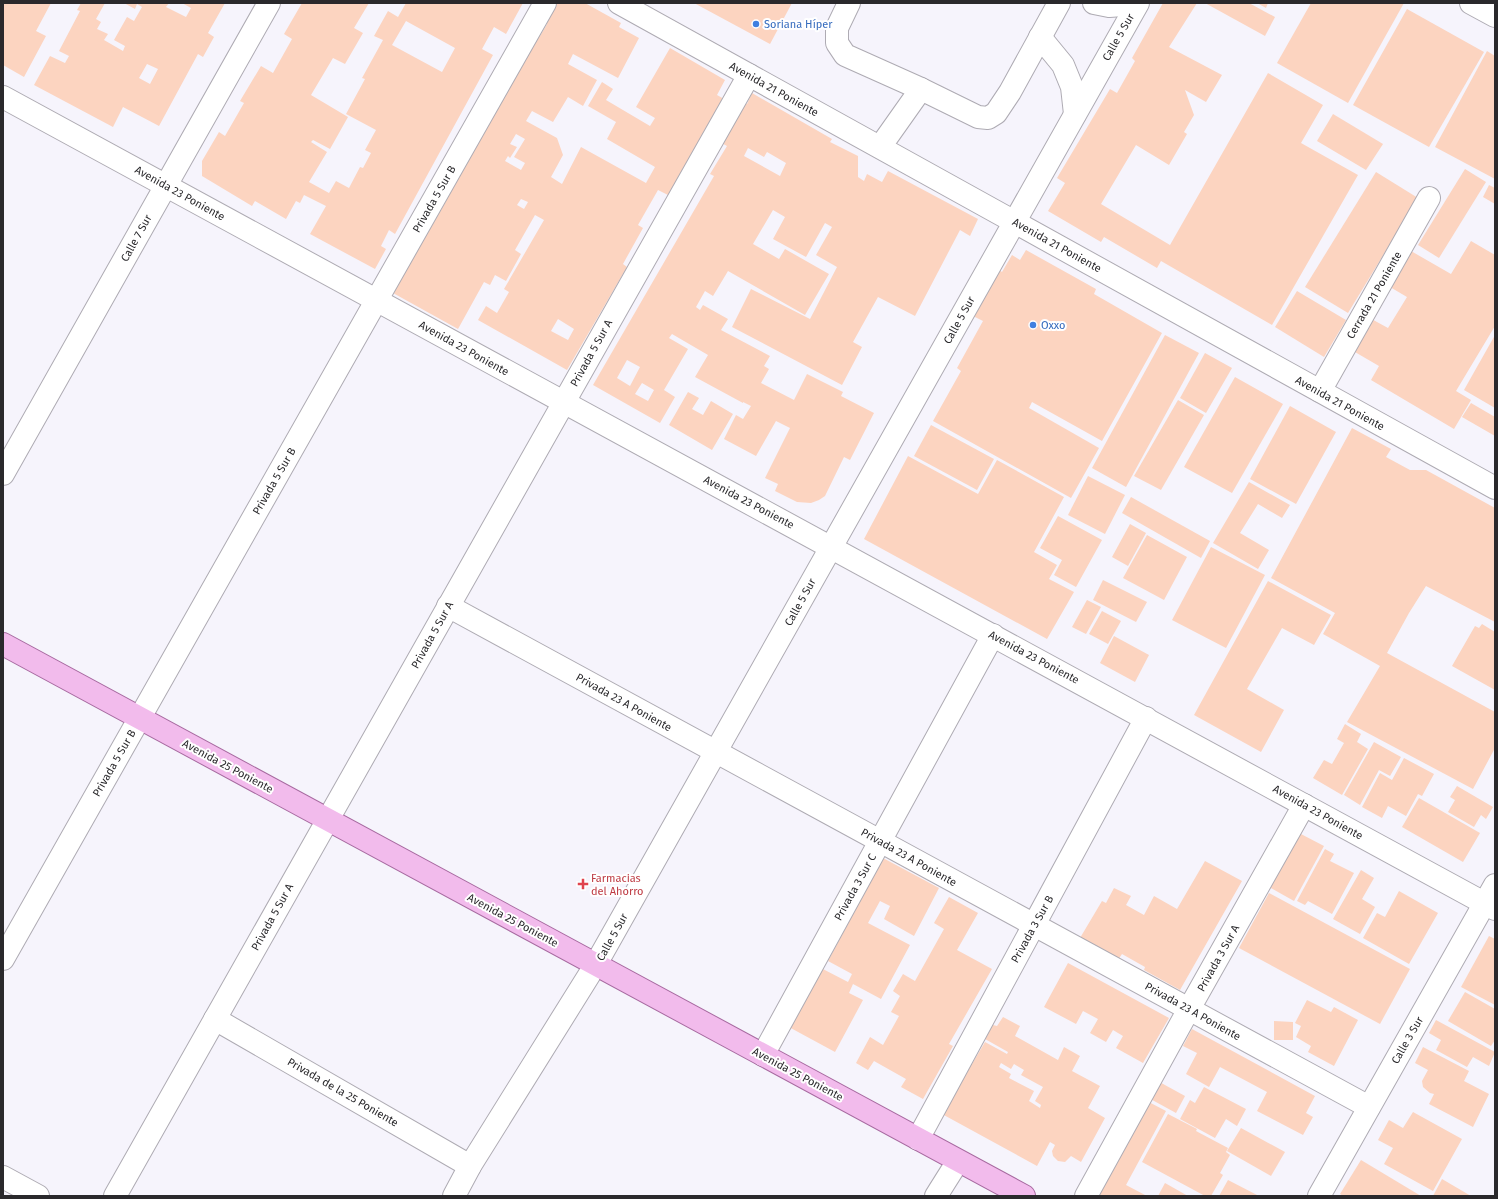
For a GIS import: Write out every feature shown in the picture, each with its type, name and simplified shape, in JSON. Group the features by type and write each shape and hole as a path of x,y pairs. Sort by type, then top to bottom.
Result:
{"main road":[{"name":"Avenida 25 Poniente","path":"3,644 1024,1196"}],"street":[{"name":"Calle 7 Sur","path":"3,474 269,3"},
{"name":"Privada 5 Sur B","path":"3,959 545,3"},
{"name":"Avenida 21 Poniente","path":"619,3 1495,488"},
{"path":"849,3 837,28 837,43 845,55 921,89 978,117 988,118 996,114 1010,92 1059,3"},
{"path":"1094,3 1109,6 1137,4"},
{"path":"1471,3 1495,16"},
{"name":"Calle 5 Sur","path":"454,1196 470,1166 596,964 1137,4"},
{"path":"1040,37 1064,66 1072,87 1075,114"},
{"name":"Privada 5 Sur A","path":"115,1196 749,75"},
{"path":"880,147 921,89"},
{"name":"Avenida 23 Poniente","path":"3,97 1304,805 1492,899"},
{"name":"Cerrada 21 Poniente","path":"1320,391 1429,198"},
{"name":"Privada 23 A Poniente","path":"448,606 1369,1107"},
{"name":"Privada 3 Sur C","path":"763,1055 994,635"},
{"name":"Privada 3 Sur B","path":"918,1139 1146,718"},
{"name":"Privada 3 Sur A","path":"1086,1196 1304,805"},
{"name":"Calle 3 Sur","path":"1319,1196 1369,1107 1492,899"},
{"name":"Privada de la 25 Poniente","path":"215,1018 470,1166"},
{"path":"936,1196 958,1161"},
{"path":"3,1177 38,1196"}],"building":[{"path":"3,3 51,3 36,31 46,36 24,77 3,65"},
{"path":"81,3 105,3 96,19 101,22 97,29 108,34 104,40 123,51 125,46 114,40 127,17 134,21 142,7 137,4 135,9 124,3 169,3 166,7 186,17 191,8 182,3 225,3 208,33 214,37 203,57 198,54 159,126 123,107 113,127 34,85 50,56 65,63 69,56 59,51 80,11 77,10","holes":["147,64 158,69 150,84 139,78"]},
{"path":"302,3 369,3 354,28 363,33 345,64 333,58 311,95 348,117 330,149 313,140 311,142 327,152 309,182 329,193 336,181 349,188 360,167 363,168 371,153 365,150 376,130 346,114 365,79 362,78 383,40 374,36 388,11 398,17 406,3 523,3 506,34 494,27 482,49 493,55 395,234 389,230 381,246 386,249 375,269 310,234 326,206 304,195 300,203 296,201 286,219 255,201 252,206 202,176 202,161 219,132 225,136 244,103 240,101 261,66 273,73 292,39 284,34","holes":["406,21 455,48 442,72 392,45"]},
{"path":"555,3 585,3 621,23 619,27 639,38 618,78 573,54 568,64 597,80 583,106 568,97 553,122 532,111 526,121 557,138 563,155 551,177 562,184 581,147 646,183 655,167 607,139 616,122 588,106 602,82 613,89 606,100 650,126 655,118 636,107 670,48 725,80 717,95 724,99 668,195 658,190 638,225 643,228 623,264 627,267 567,370 478,320 486,306 497,313 509,292 504,289 544,220 535,215 515,250 521,254 506,281 495,275 490,285 484,282 458,329 393,293 430,226 431,227 441,210 537,35 540,36 547,24 541,20","holes":["516,134 525,139 514,157 525,163 521,170 505,161 508,156 510,158 517,147 510,144","521,199 528,202 524,209 517,205","558,319 574,329 568,340 551,331"]},
{"name":"Soriana Híper","path":"694,3 792,3 770,44"},
{"path":"1163,3 1197,3 1169,47 1222,75 1206,102 1185,90 1194,115 1184,132 1187,134 1169,165 1136,145 1101,204 1170,245 1268,73 1323,105 1301,143 1358,175 1272,325 1161,261 1157,268 1104,237 1101,242 1048,211 1065,183 1057,178 1110,89 1117,93 1135,61 1132,58"},
{"path":"1205,3 1249,3 1275,17 1265,36"},
{"path":"1257,3 1268,3 1266,8"},
{"path":"1311,3 1404,3 1348,103 1277,63"},
{"path":"1407,9 1484,52 1429,147 1353,105"},
{"path":"1487,51 1495,56 1495,179 1435,147"},
{"path":"752,93 832,139 830,142 858,156 858,177 864,181 867,174 882,182 888,171 978,219 970,236 960,230 915,316 878,297 853,342 862,347 842,385 732,327 751,289 810,319 837,267 816,255 832,227 825,223 806,257 773,239 785,217 773,210 753,244 779,259 785,249 829,274 805,315 728,271 713,296 705,291 696,307 700,310 703,305 728,319 721,330 770,356 764,366 769,369 761,383 794,400 807,374 843,392 841,396 874,413 850,460 844,457 825,496 811,503 797,502 775,491 778,484 765,478 790,428 776,421 756,456 724,439 736,415 743,419 751,406 695,377 708,355 672,334 669,338 688,349 664,390 675,397 660,423 593,385 714,176 710,174 727,146 718,141 741,101 747,104","holes":["748,148 764,157 767,152 786,163 780,176 744,156","627,360 640,367 630,386 617,378","642,383 654,390 648,401 635,394"]},
{"path":"1333,114 1383,144 1366,170 1317,141"},
{"path":"1465,169 1486,182 1439,258 1418,245"},
{"path":"1376,172 1418,198 1348,313 1305,287"},
{"path":"1489,185 1495,188 1495,204 1483,197"},
{"path":"1471,241 1495,255 1495,326 1456,391 1471,400 1454,429 1371,380 1379,366 1348,348 1366,316 1388,328 1407,297 1390,287 1411,251 1451,274"},
{"path":"1026,250 1096,289 1094,294 1162,333 1102,441 1032,402 1029,408 1099,448 1071,498 933,421 961,371 957,368 983,321 973,316 999,270 1002,272 1012,255 1020,260"},
{"path":"1297,291 1346,320 1324,357 1275,327"},
{"path":"1165,335 1199,353 1126,487 1092,468"},
{"path":"1495,335 1495,408 1464,390"},
{"path":"1205,353 1232,368 1206,413 1180,398"},
{"path":"1235,377 1283,404 1232,493 1184,467"},
{"path":"688,392 699,398 692,409 703,415 711,401 733,414 712,450 669,425"},
{"path":"1178,400 1204,415 1161,490 1134,476"},
{"path":"1471,403 1495,417 1495,436 1462,417"},
{"path":"1290,406 1336,432 1296,504 1250,479"},
{"path":"931,425 994,459 977,490 914,456"},
{"path":"1352,428 1391,449 1386,457 1410,470 1426,470 1495,508 1495,622 1426,586 1387,653 1495,712 1495,748 1473,789 1347,722 1380,666 1323,634 1335,613 1271,578"},
{"path":"908,456 978,494 997,460 1064,497 1034,552 1057,565 1049,579 1074,592 1047,639 864,539"},
{"path":"1088,476 1125,495 1105,534 1068,515"},
{"path":"1249,482 1290,505 1282,518 1258,504 1240,533 1269,550 1258,569 1213,543"},
{"path":"1131,497 1210,541 1201,558 1122,513"},
{"path":"1058,516 1102,540 1076,587 1054,575 1062,560 1040,548"},
{"path":"1130,524 1146,533 1128,566 1112,557"},
{"path":"1147,535 1187,557 1164,600 1123,578"},
{"path":"1211,547 1265,575 1226,648 1172,620"},
{"path":"1103,580 1147,602 1136,622 1093,600"},
{"path":"1268,581 1331,615 1314,645 1282,628 1247,689 1284,710 1261,752 1194,715"},
{"path":"1087,600 1101,607 1086,634 1072,627"},
{"path":"1102,611 1121,621 1108,644 1089,634"},
{"path":"1482,624 1495,632 1495,690 1452,666 1475,626 1479,628"},
{"path":"1114,636 1149,655 1135,682 1100,663"},
{"path":"1345,724 1361,734 1357,742 1368,749 1342,795 1313,778 1324,760 1332,764 1344,743 1337,739"},
{"path":"1374,742 1401,757 1390,776 1379,770 1360,805 1344,795"},
{"path":"1404,758 1434,774 1422,796 1418,794 1406,816 1388,806 1382,818 1362,807 1380,773 1392,780"},
{"path":"1457,786 1493,807 1486,819 1481,815 1474,827 1448,812 1455,800 1450,797"},
{"path":"1419,798 1480,833 1463,862 1402,827"},
{"path":"1299,833 1324,846 1294,901 1269,887"},
{"path":"1325,849 1334,854 1330,861 1354,873 1332,914 1308,901 1305,905 1297,901"},
{"path":"883,858 939,888 914,936 884,919 890,906 880,901 868,923 910,945 881,999 853,984 849,993 863,1000 835,1052 787,1026 819,967 848,982 852,974 828,961"},
{"path":"1205,861 1242,881 1180,990 1144,970 1145,967 1122,954 1118,960 1080,938 1102,901 1106,903 1114,888 1131,896 1126,905 1144,915 1154,896 1177,909"},
{"path":"1361,870 1374,878 1362,899 1375,907 1360,934 1333,919"},
{"path":"1399,891 1438,913 1409,964 1363,938 1377,913 1385,917"},
{"path":"1269,893 1410,969 1380,1024 1239,948"},
{"path":"949,897 978,913 957,950 992,969 949,1044 953,1046 923,1099 901,1087 906,1079 874,1061 868,1070 856,1063 870,1037 883,1045 899,1016 891,1012 900,996 893,991 903,974 915,981 944,929 934,923"},
{"path":"1489,936 1495,939 1495,1005 1461,987"},
{"path":"1068,963 1169,1018 1143,1063 1116,1048 1123,1036 1113,1030 1106,1042 1090,1033 1098,1019 1083,1011 1076,1024 1044,1007"},
{"path":"1465,992 1495,1009 1495,1040 1491,1046 1448,1021"},
{"path":"1307,1000 1331,1012 1334,1007 1358,1020 1334,1066 1308,1052 1311,1046 1296,1037 1301,1026 1295,1023"},
{"path":"1003,1017 1020,1026 1015,1036 1058,1060 1064,1047 1080,1056 1072,1071 1100,1086 1088,1108 1105,1118 1081,1162 1071,1156 1065,1162 1058,1161 1053,1156 1052,1151 1055,1145 1050,1142 1037,1166 942,1114 970,1063 972,1064 985,1042 1007,1054 1008,1052 985,1039 993,1025 997,1026","holes":["1001,1063 1011,1069 1014,1064 1024,1070 1021,1075 1043,1087 1035,1101 1041,1105 1040,1108 1029,1101 1034,1091 1009,1078 1011,1074 999,1067"]},
{"path":"1436,1020 1495,1052 1489,1066 1473,1057 1467,1067 1436,1050 1441,1040 1429,1033"},
{"path":"1274,1021 1293,1022 1293,1040 1274,1040"},
{"path":"1192,1029 1315,1096 1306,1113 1313,1117 1303,1135 1257,1111 1267,1092 1220,1067 1209,1087 1186,1074 1197,1053 1183,1046"},
{"path":"1423,1047 1469,1071 1464,1081 1489,1094 1473,1127 1429,1104 1434,1094 1430,1093 1423,1087 1422,1081 1428,1070 1415,1063"},
{"path":"1154,1079 1185,1096 1176,1113 1145,1096"},
{"path":"1204,1087 1246,1109 1237,1126 1226,1119 1215,1138 1180,1119 1190,1100 1195,1103"},
{"path":"1145,1100 1166,1111 1126,1185 1147,1196 1100,1196 1095,1193"},
{"path":"1413,1112 1462,1139 1433,1191 1384,1164 1393,1148 1378,1140 1389,1120 1403,1128"},
{"path":"1168,1114 1197,1129 1196,1131 1228,1148 1226,1152 1230,1155 1220,1173 1223,1175 1211,1196 1205,1196 1142,1162"},
{"path":"1241,1128 1285,1152 1271,1176 1227,1151"},
{"path":"1361,1160 1421,1196 1343,1196 1340,1194"},
{"path":"1442,1179 1471,1196 1433,1196"},
{"path":"1228,1180 1259,1196 1219,1196"},
{"path":"1165,1183 1188,1196 1158,1196"}],"place":[{"name":"Soriana Híper","path":"756,24"},
{"name":"Oxxo","path":"1033,325"},
{"name":"Farmacias del Ahorro","path":"583,884"}]}
